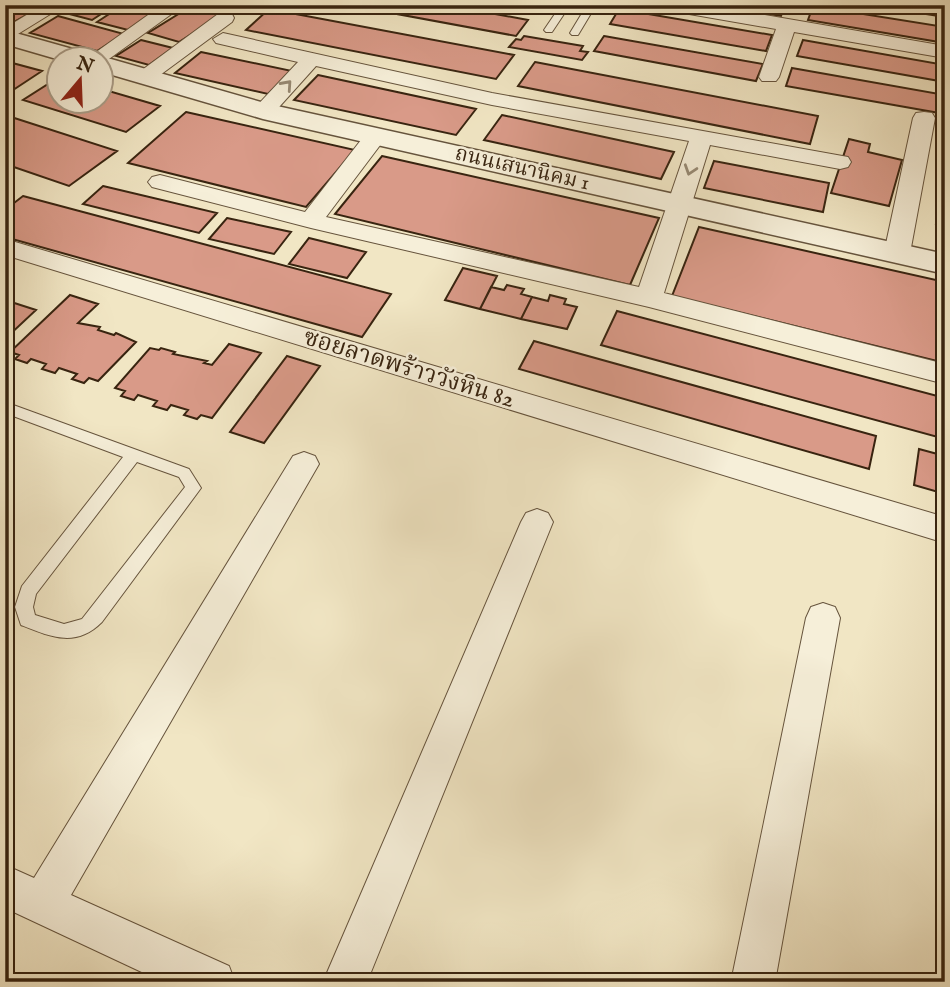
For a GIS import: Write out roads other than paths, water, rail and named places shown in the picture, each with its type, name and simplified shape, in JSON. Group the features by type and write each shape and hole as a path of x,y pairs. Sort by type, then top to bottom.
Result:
{"street":[{"path":"5,36 56,5"},
{"path":"115,46 175,5"},
{"path":"672,5 945,52"},
{"path":"769,77 788,26"},
{"path":"145,77 224,28 311,58 492,99 840,162"},
{"path":"5,36 46,48"},
{"path":"263,111 311,58"},
{"name":"ถนนเสนานิคม 1","path":"116,68 263,111 945,264"},
{"path":"897,253 924,118"},
{"path":"310,220 376,136"},
{"path":"649,298 701,136"},
{"path":"160,183 649,298 945,374"},
{"name":"ซอยลาดพร้าววังหิน 82","path":"5,247 945,530"},
{"path":"213,982 24,895 304,464"},
{"path":"345,982 537,522"},
{"path":"753,982 824,618"}],"lane":[{"path":"550,30 566,5"},
{"path":"575,33 593,5"},
{"path":"7,410 134,454 184,473 193,488 96,617 82,631 73,633 27,620 23,607 28,591 134,454"}]}
